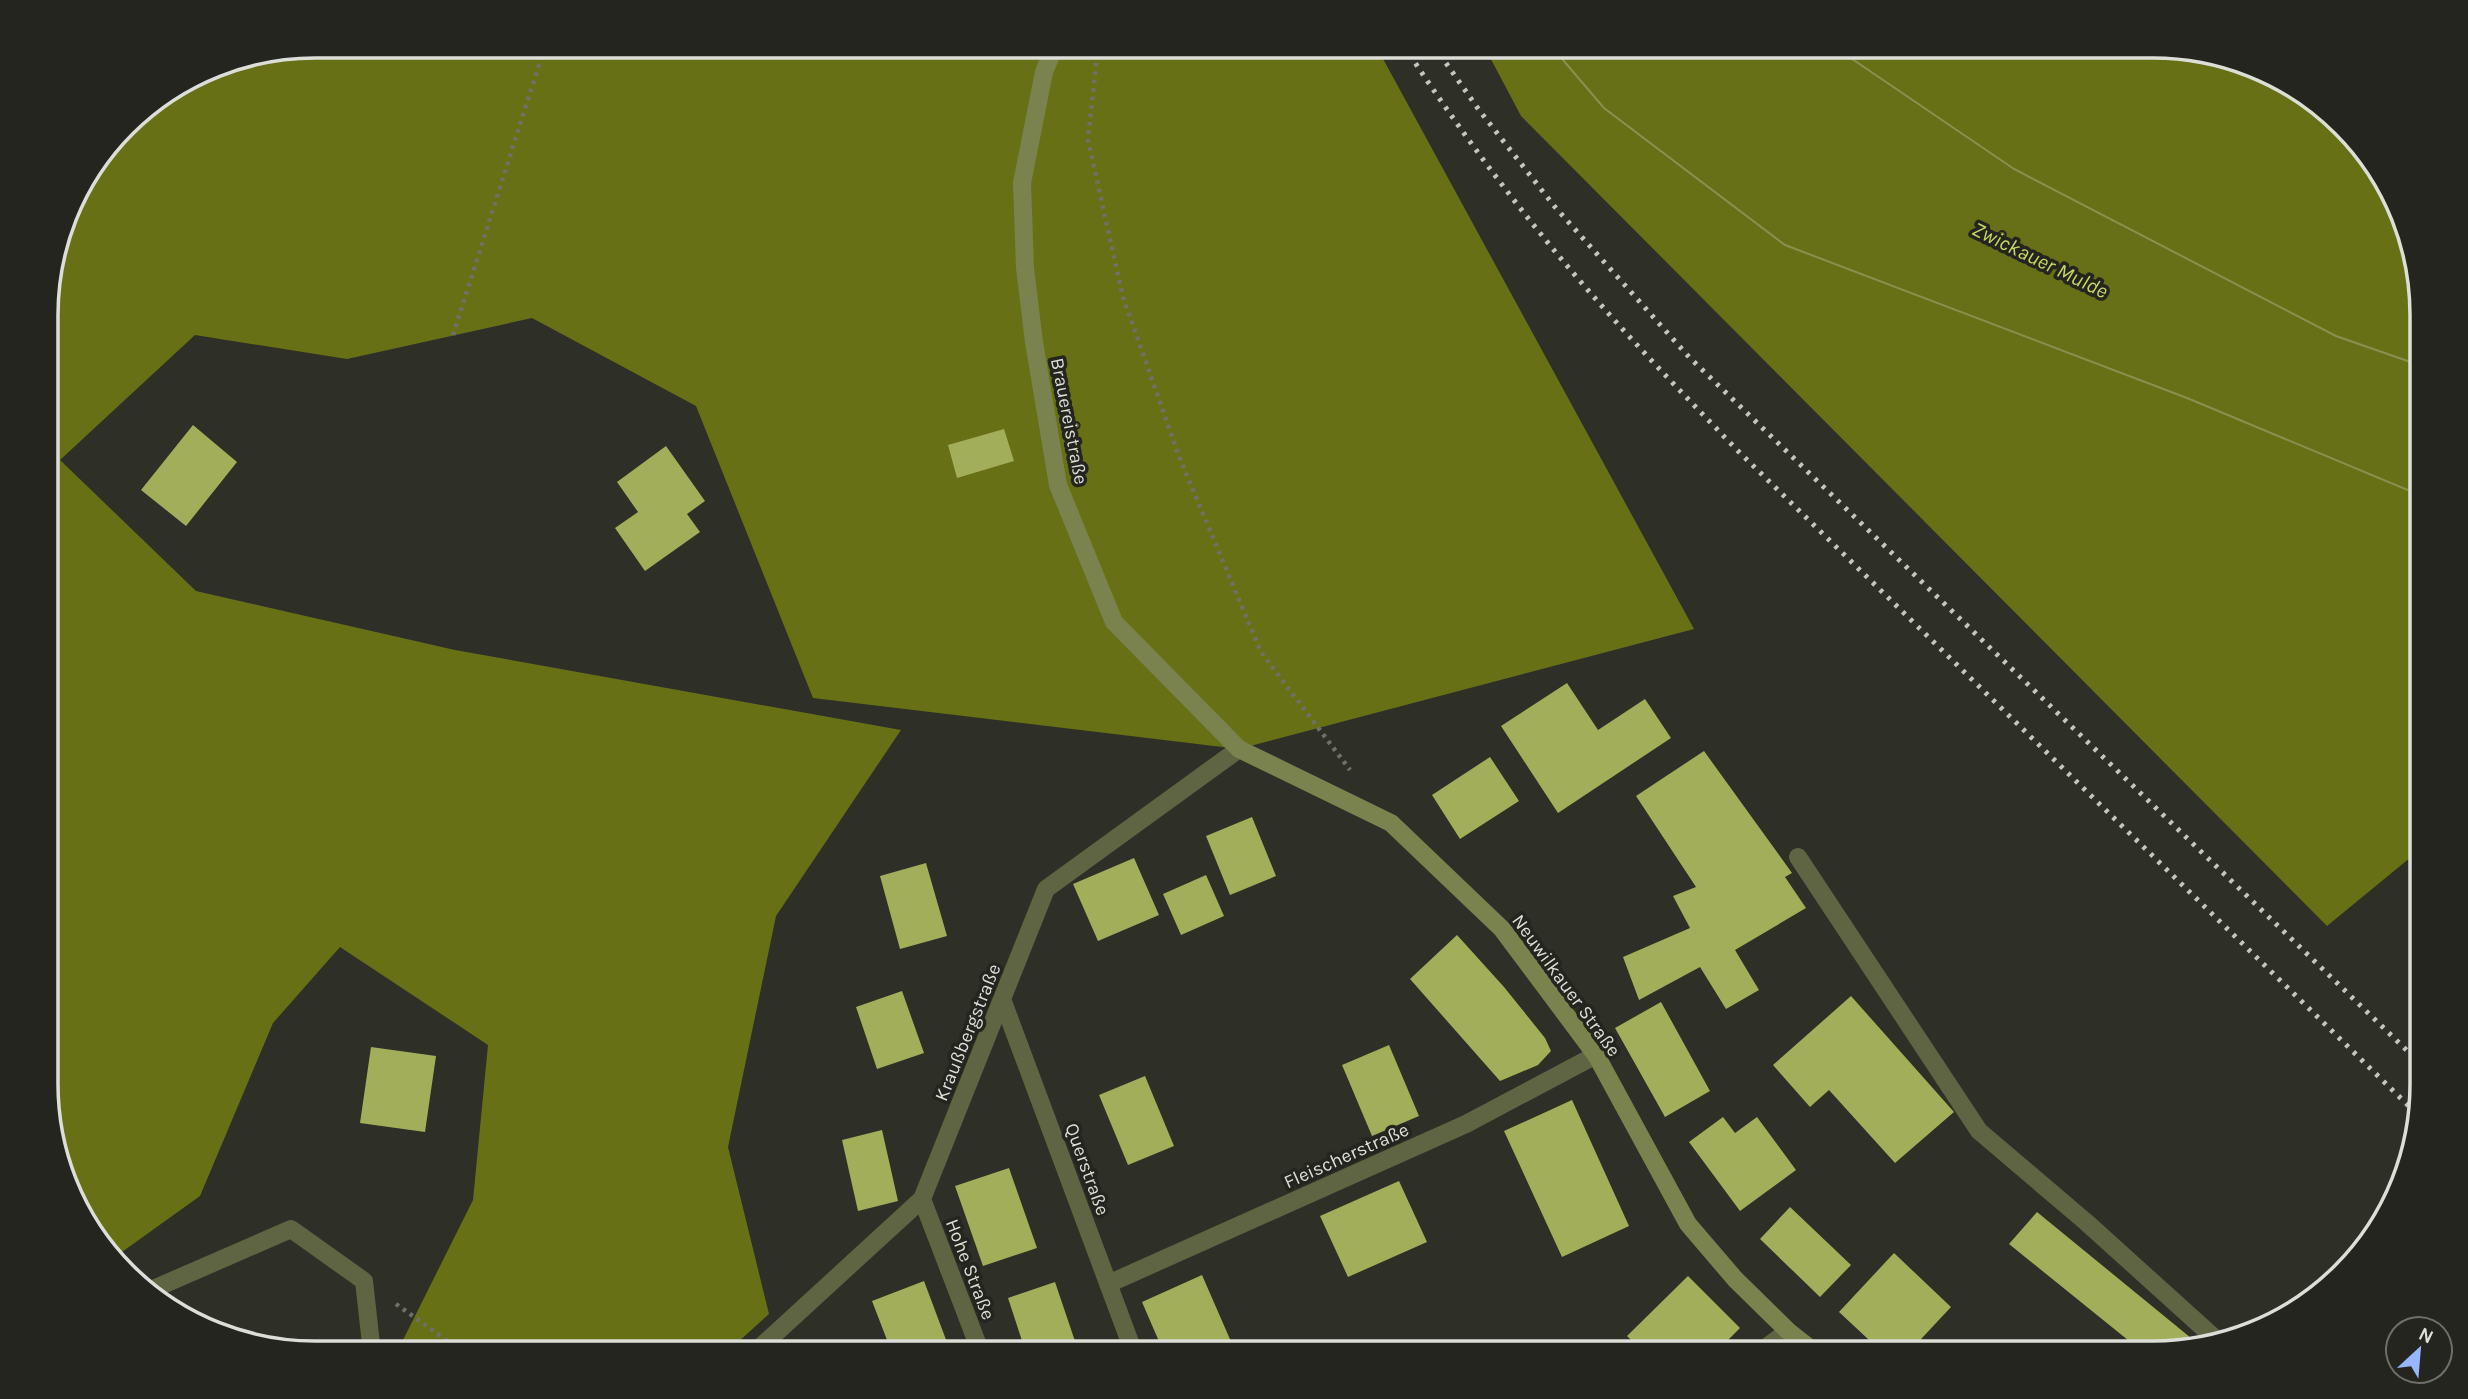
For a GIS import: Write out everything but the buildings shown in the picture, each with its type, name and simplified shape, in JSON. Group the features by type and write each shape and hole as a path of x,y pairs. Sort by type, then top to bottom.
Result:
{"street":[{"name":"Brauereistraße","path":"1050,58 1044,72 1022,183 1025,268 1034,342 1058,485 1114,622 1239,749"},
{"name":"Kraußbergstraße","path":"767,1341 922,1199 1046,889 1239,749"},
{"name":"Neuwilkauer Straße","path":"1239,749 1391,823 1502,929 1596,1055 1688,1224 1735,1279 1801,1341"},
{"path":"1798,857 1979,1131 2086,1222 2211,1335"},
{"name":"Querstraße","path":"1002,999 1129,1341"},
{"name":"Fleischerstraße","path":"1108,1284 1466,1124 1596,1055"},
{"name":"Hohe Straße","path":"922,1199 976,1341"},
{"path":"157,1287 291,1229 364,1281 371,1341"},
{"path":"1775,1341 1788,1331"}],"path":[{"path":"453,335 541,58"},
{"path":"1097,58 1088,140 1123,297 1180,459 1261,652 1358,780"},
{"path":"364,1281 447,1341"}],"shaded area":[{"path":"298,58 1383,58 1694,629 1239,749 813,698 696,406 532,318 347,359 195,335 60,460 196,591 455,650 901,730 776,916 728,1147 769,1314 739,1341 402,1341 473,1200 488,1045 340,947 273,1023 200,1196 120,1253 92,1213 77,1183 66,1151 58,1101 58,298 66,248 84,201 111,158 145,121 186,92 216,77 248,66"},
{"path":"1490,58 1561,58 1604,108 2187,398 2410,491 2410,858 2327,926 1521,116"},
{"path":"1851,58 2170,58 2220,66 2252,77 2282,92 2323,121 2347,145 2384,201 2402,248 2408,281 2410,362 2336,336 2014,169"}],"water":[{"name":"Zwickauer Mulde","path":"1561,58 1851,58 2014,169 2336,336 2410,362 2410,491 2187,398 1785,245 1604,108"}],"railway":[{"path":"1412,58 1473,146 1523,211 1574,274 1668,378 1737,450 2409,1107"},
{"path":"1442,58 1479,110 1555,207 1689,357 2410,1053"}]}
